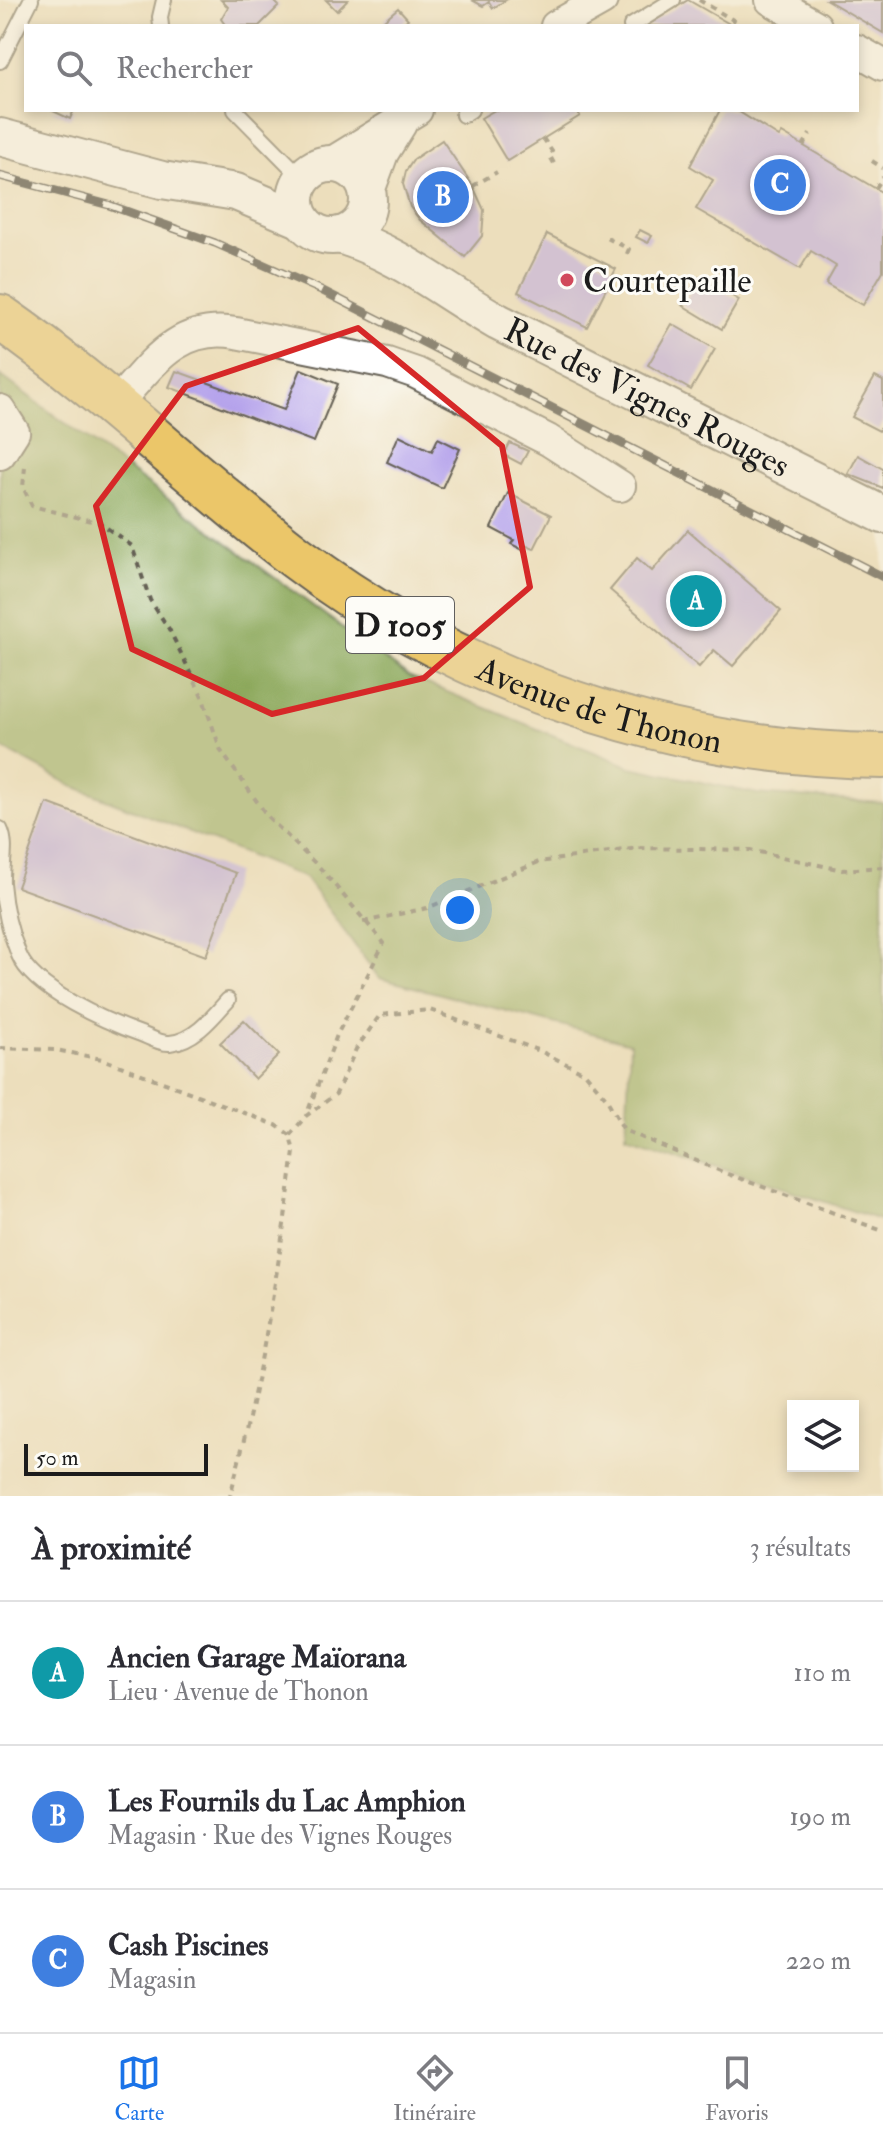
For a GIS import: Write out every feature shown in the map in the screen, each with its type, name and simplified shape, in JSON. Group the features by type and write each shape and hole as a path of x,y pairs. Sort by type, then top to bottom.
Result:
{"main road":[{"name":"Avenue de Thonon","path":"0,317 75,371 297,558 389,619 486,670 589,708 695,736 803,752 883,756"}],"street":[{"path":"560,24 602,0"},
{"path":"771,0 813,24"},
{"path":"859,51 883,65"},
{"path":"302,220 296,200 311,174 410,115"},
{"path":"0,137 162,180 236,192 302,220 318,233 340,235 357,227 365,216 383,153 410,115"},
{"path":"236,192 311,174 351,169 362,180 368,199"},
{"name":"Rue des Vignes Rouges","path":"368,199 417,270"},
{"name":"Rue des Vignes Rouges","path":"340,235 381,250 498,322 883,515"},
{"path":"115,405 164,352 178,342 202,332 236,333 387,363 416,373 548,440 620,486"}],"lane":[{"path":"0,61 31,0"},
{"path":"161,24 164,0"},
{"path":"634,24 673,0"},
{"path":"237,112 311,174"},
{"path":"0,829 4,837 2,883 9,930 21,960 50,989 99,1019 168,1044 188,1037 209,1021 228,1000"}],"path":[{"path":"699,0 740,24"},
{"path":"803,146 810,134"},
{"path":"543,138 556,167"},
{"path":"872,161 883,168"},
{"path":"473,186 497,172"},
{"path":"876,188 883,177"},
{"path":"607,238 629,249 626,256"},
{"path":"5,432 25,462 23,487 32,506 100,523 132,546 150,600 169,629 202,696 221,751 268,817 321,869 384,943 337,1035 306,1116"},
{"path":"363,922 427,908 539,862 638,848 750,850 842,870 883,867"},
{"path":"290,1135 306,1116 336,1094 356,1049 380,1015 430,1010 540,1051 585,1073 606,1098 624,1130 725,1173 883,1231"},
{"path":"0,1048 56,1050 102,1059 276,1125 290,1135 294,1152 273,1303 245,1440 230,1496"}],"highlighted area":[{"path":"358,328 502,446 530,587 424,678 272,714 132,649 96,506 186,386"}],"green space":[{"path":"0,375 408,676 631,767 758,794 883,803 883,1221 626,1136 630,1043 379,978 305,878 73,786 0,747"}],"building":[{"path":"221,0 273,0 279,6 261,24 225,24 221,19 228,7"},
{"path":"326,0 348,0 337,11"},
{"path":"472,0 506,0 493,8 489,2 483,6"},
{"path":"688,0 730,24 649,24"},
{"path":"827,0 883,0 883,33"},
{"path":"398,8 408,19 402,24 388,24 384,20"},
{"path":"55,112 73,112 70,119"},
{"path":"492,112 578,112 580,116 507,161 481,118"},
{"path":"719,112 739,112 779,137 782,133 883,193 883,271 863,305 826,284 836,266 811,251 800,269 696,209 713,180 690,166"},
{"path":"442,140 473,186 484,210 482,236 465,257 420,220 410,207 403,184 406,171 414,159"},
{"path":"640,230 652,236 648,243 636,237"},
{"name":"Courtepaille","path":"547,234 616,269 587,327 518,292"},
{"path":"699,277 739,300 722,329 682,305"},
{"path":"672,324 715,349 691,390 648,365"},
{"path":"301,369 338,384 314,442 169,387 176,371 284,410"},
{"path":"875,377 883,381 883,423 879,431 852,417"},
{"path":"399,435 432,451 438,438 460,449 442,488 387,462"},
{"path":"510,443 528,451 521,464 504,455"},
{"path":"858,455 883,469 883,488 848,474"},
{"path":"508,493 551,515 534,549 525,545 523,550 511,544 514,540 491,528"},
{"path":"688,530 781,611 733,666 714,650 699,667 610,590 637,558 652,571"},
{"path":"47,803 236,873 206,956 17,887"},
{"path":"244,1020 279,1055 255,1079 220,1043"}],"railway":[{"path":"0,176 109,205 215,243 321,290 883,577"}],"place":[{"name":"Cash Piscines","path":"780,185"},
{"name":"Les Fournils du Lac Amphion","path":"443,197"},
{"name":"Courtepaille","path":"567,280"},
{"name":"Ancien Garage Maïorana","path":"696,601"}]}
